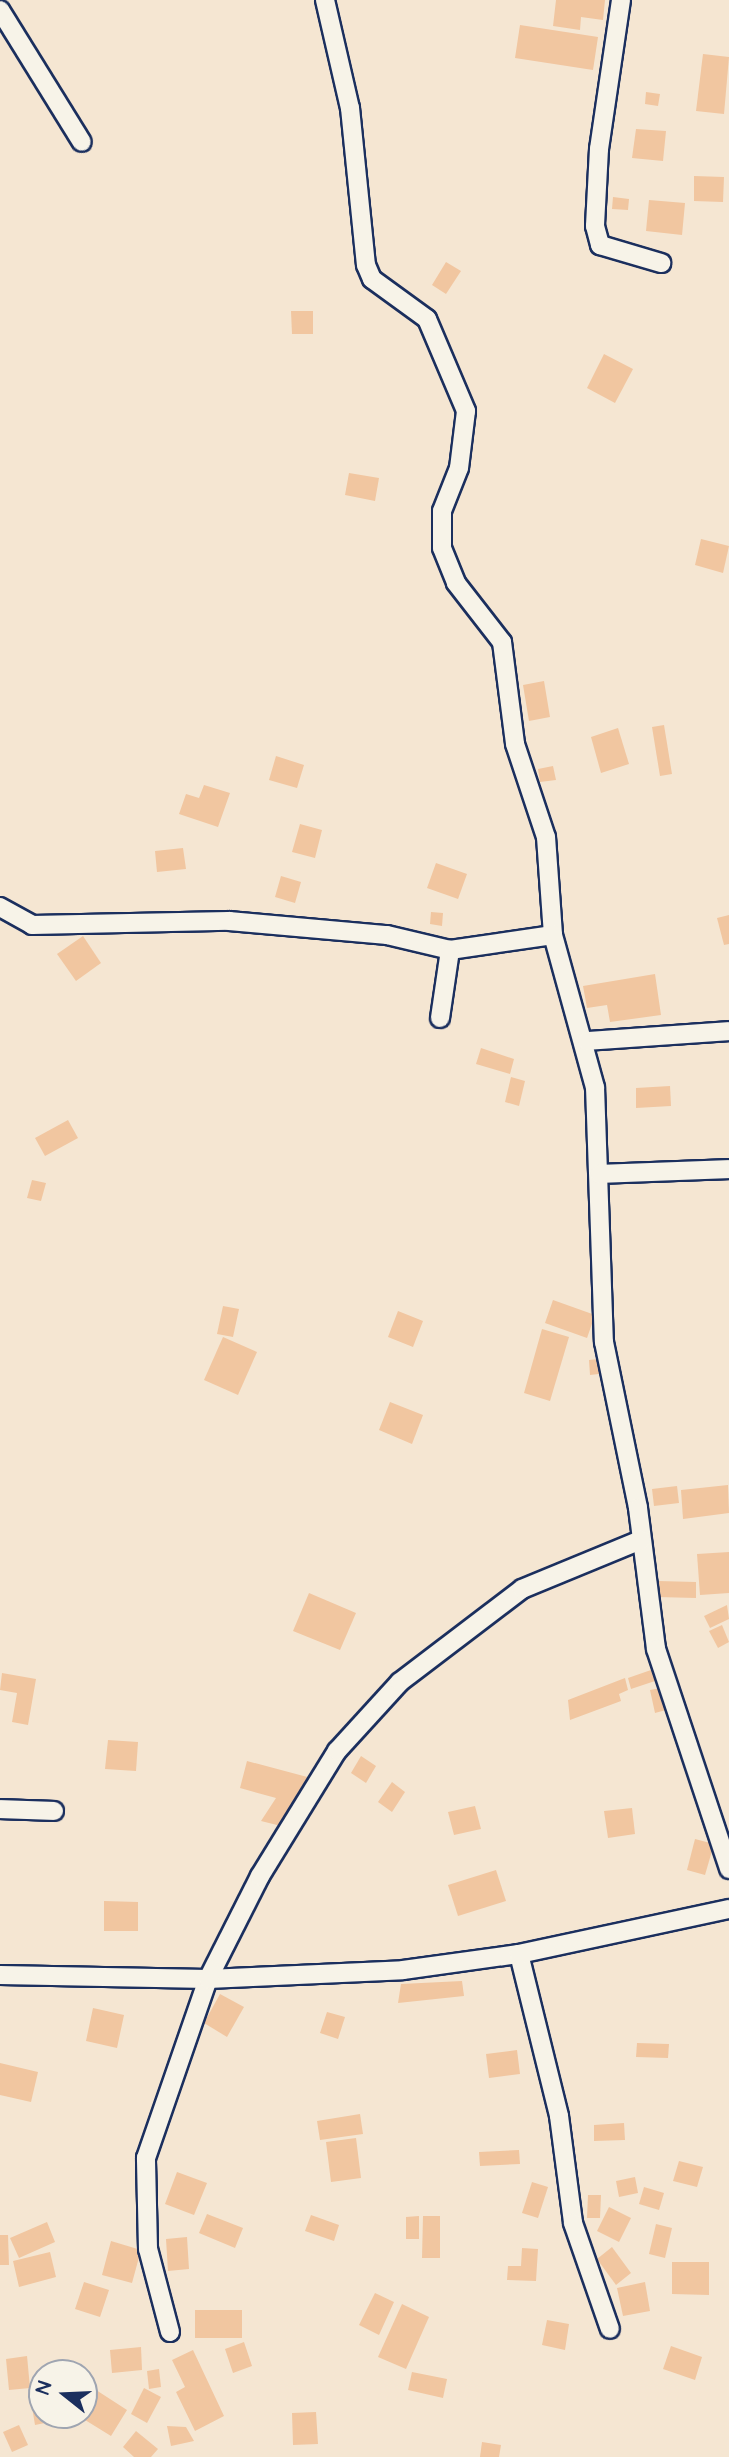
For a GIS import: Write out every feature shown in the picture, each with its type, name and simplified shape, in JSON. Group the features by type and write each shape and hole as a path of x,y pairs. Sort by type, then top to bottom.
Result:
{"street":[{"path":"325,0 350,108 366,265 372,279 427,319 466,411 459,468 442,511 442,548 456,583 502,642 515,744 546,837 553,935 587,1041 600,1174 604,1342 641,1540 656,1649 729,1869"},
{"path":"621,0 599,149 594,226 600,245 661,263"},
{"path":"0,10 5,29 82,142"},
{"path":"0,907 33,925 142,918 254,922 387,935 450,950 553,935"},
{"path":"440,1018 450,950"},
{"path":"587,1041 729,1031"},
{"path":"600,1174 729,1169"},
{"path":"170,2332 148,2249 146,2158 208,1979 260,1876 363,1717 522,1590 641,1540"},
{"path":"0,1809 54,1811"},
{"path":"0,1975 208,1979 403,1970 519,1955 729,1909"},
{"path":"519,1955 559,2116 573,2223 610,2329"}],"building":[{"path":"556,0 605,0 603,20 581,17 580,30 553,26"},
{"path":"520,25 598,37 593,70 515,58"},
{"path":"703,54 729,57 724,114 696,111"},
{"path":"646,92 660,94 658,106 645,104"},
{"path":"636,129 666,131 663,161 632,158"},
{"path":"694,176 724,177 723,202 694,201"},
{"path":"613,197 629,199 628,210 612,209"},
{"path":"649,200 685,203 682,235 646,231"},
{"path":"446,262 461,271 446,294 432,285"},
{"path":"291,311 313,311 313,334 292,334"},
{"path":"604,354 633,369 615,403 587,388"},
{"path":"349,473 379,478 375,501 345,495"},
{"path":"701,539 729,546 723,573 695,565"},
{"path":"544,681 550,717 529,721 523,685"},
{"path":"664,725 672,774 660,776 652,727"},
{"path":"618,728 629,764 601,773 591,737"},
{"path":"276,756 304,765 297,788 269,780"},
{"path":"553,766 556,780 540,782 538,769"},
{"path":"204,785 230,793 218,827 179,814 186,794 199,798"},
{"path":"300,824 322,830 315,858 292,852"},
{"path":"183,848 186,869 157,872 155,851"},
{"path":"436,863 467,874 458,899 427,888"},
{"path":"281,876 301,882 295,903 275,897"},
{"path":"431,912 443,913 442,926 430,924"},
{"path":"729,915 729,944 724,945 717,918"},
{"path":"83,936 101,963 76,981 57,954"},
{"path":"655,974 661,1015 610,1022 607,1005 587,1008 583,986"},
{"path":"481,1048 514,1059 510,1074 476,1064"},
{"path":"511,1077 525,1081 519,1106 505,1102"},
{"path":"670,1086 671,1106 636,1108 636,1088"},
{"path":"68,1120 78,1138 45,1156 35,1138"},
{"path":"32,1180 46,1183 41,1201 27,1198"},
{"path":"553,1300 595,1315 587,1338 545,1323"},
{"path":"223,1306 239,1309 233,1337 217,1334"},
{"path":"398,1311 423,1321 413,1347 388,1337"},
{"path":"542,1329 569,1337 550,1401 524,1393"},
{"path":"223,1337 257,1352 238,1395 204,1380"},
{"path":"607,1358 608,1373 590,1375 589,1360"},
{"path":"390,1402 423,1415 412,1444 379,1430"},
{"path":"728,1485 729,1513 683,1519 681,1490"},
{"path":"677,1486 679,1503 654,1506 652,1489"},
{"path":"729,1552 729,1593 700,1595 697,1554"},
{"path":"658,1581 696,1582 696,1598 657,1597"},
{"path":"309,1593 356,1613 340,1650 293,1631"},
{"path":"727,1605 729,1619 710,1628 704,1616"},
{"path":"722,1625 729,1642 718,1648 709,1631"},
{"path":"651,1670 655,1681 631,1689 628,1678"},
{"path":"2,1673 36,1679 28,1725 12,1722 17,1693 0,1690"},
{"path":"625,1678 628,1690 619,1694 621,1701 570,1720 568,1700"},
{"path":"661,1688 666,1710 655,1713 650,1690"},
{"path":"108,1740 138,1742 136,1771 105,1769"},
{"path":"361,1756 376,1766 366,1783 351,1773"},
{"path":"247,1761 311,1778 281,1826 261,1821 276,1798 240,1788"},
{"path":"392,1782 405,1792 392,1812 378,1802"},
{"path":"475,1806 481,1829 454,1835 448,1812"},
{"path":"632,1808 635,1834 608,1838 604,1811"},
{"path":"695,1839 714,1844 705,1875 687,1870"},
{"path":"496,1870 506,1901 458,1916 448,1885"},
{"path":"104,1901 138,1902 138,1931 104,1931"},
{"path":"462,1981 464,1996 398,2003 401,1984"},
{"path":"220,1994 244,2007 227,2037 204,2023"},
{"path":"93,2008 124,2015 117,2048 86,2041"},
{"path":"327,2012 345,2017 338,2039 320,2033"},
{"path":"637,2043 669,2044 668,2058 636,2057"},
{"path":"517,2050 520,2074 489,2078 486,2054"},
{"path":"0,2063 38,2072 31,2102 0,2095"},
{"path":"360,2114 363,2134 320,2140 317,2121"},
{"path":"624,2123 625,2140 594,2141 594,2125"},
{"path":"356,2138 361,2178 331,2182 326,2142"},
{"path":"519,2150 520,2164 480,2166 479,2152"},
{"path":"679,2161 703,2167 697,2187 673,2181"},
{"path":"177,2172 207,2183 194,2215 165,2204"},
{"path":"635,2177 638,2193 619,2197 616,2181"},
{"path":"532,2182 548,2187 538,2218 522,2213"},
{"path":"644,2187 664,2193 659,2210 639,2204"},
{"path":"588,2195 601,2195 600,2218 587,2218"},
{"path":"609,2207 631,2218 619,2242 597,2231"},
{"path":"207,2214 243,2228 235,2248 199,2233"},
{"path":"311,2215 339,2225 334,2241 305,2231"},
{"path":"419,2216 419,2239 406,2239 406,2217"},
{"path":"423,2216 440,2216 440,2258 422,2258"},
{"path":"47,2222 55,2242 19,2258 10,2238"},
{"path":"656,2224 672,2228 665,2258 649,2254"},
{"path":"0,2235 8,2235 9,2265 0,2265"},
{"path":"187,2237 189,2269 168,2271 166,2239"},
{"path":"111,2241 141,2250 132,2283 102,2275"},
{"path":"612,2247 631,2273 616,2285 597,2259"},
{"path":"522,2248 538,2249 536,2281 507,2280 508,2266 521,2266"},
{"path":"50,2252 56,2277 19,2287 13,2261"},
{"path":"672,2262 709,2262 709,2295 672,2294"},
{"path":"84,2282 109,2290 100,2317 75,2309"},
{"path":"645,2282 650,2311 623,2316 617,2288"},
{"path":"375,2293 394,2302 379,2335 359,2325"},
{"path":"402,2304 429,2317 406,2369 378,2357"},
{"path":"195,2310 242,2310 242,2338 195,2338"},
{"path":"547,2320 569,2324 565,2350 542,2345"},
{"path":"244,2342 252,2366 233,2373 225,2349"},
{"path":"671,2346 702,2357 695,2380 663,2369"},
{"path":"141,2347 142,2370 112,2373 110,2350"},
{"path":"193,2350 224,2416 195,2431 176,2392 185,2387 172,2360"},
{"path":"27,2356 28,2388 9,2390 6,2359"},
{"path":"159,2369 161,2387 149,2389 147,2371"},
{"path":"412,2372 447,2379 443,2398 408,2390"},
{"path":"144,2388 161,2397 147,2423 131,2414"},
{"path":"98,2391 127,2410 111,2436 98,2428"},
{"path":"316,2412 318,2444 293,2445 292,2413"},
{"path":"19,2425 28,2445 12,2452 3,2432"},
{"path":"167,2426 186,2427 194,2441 171,2446"},
{"path":"136,2431 158,2449 151,2457 134,2457 123,2447"},
{"path":"482,2442 501,2445 499,2457 480,2457"}]}
